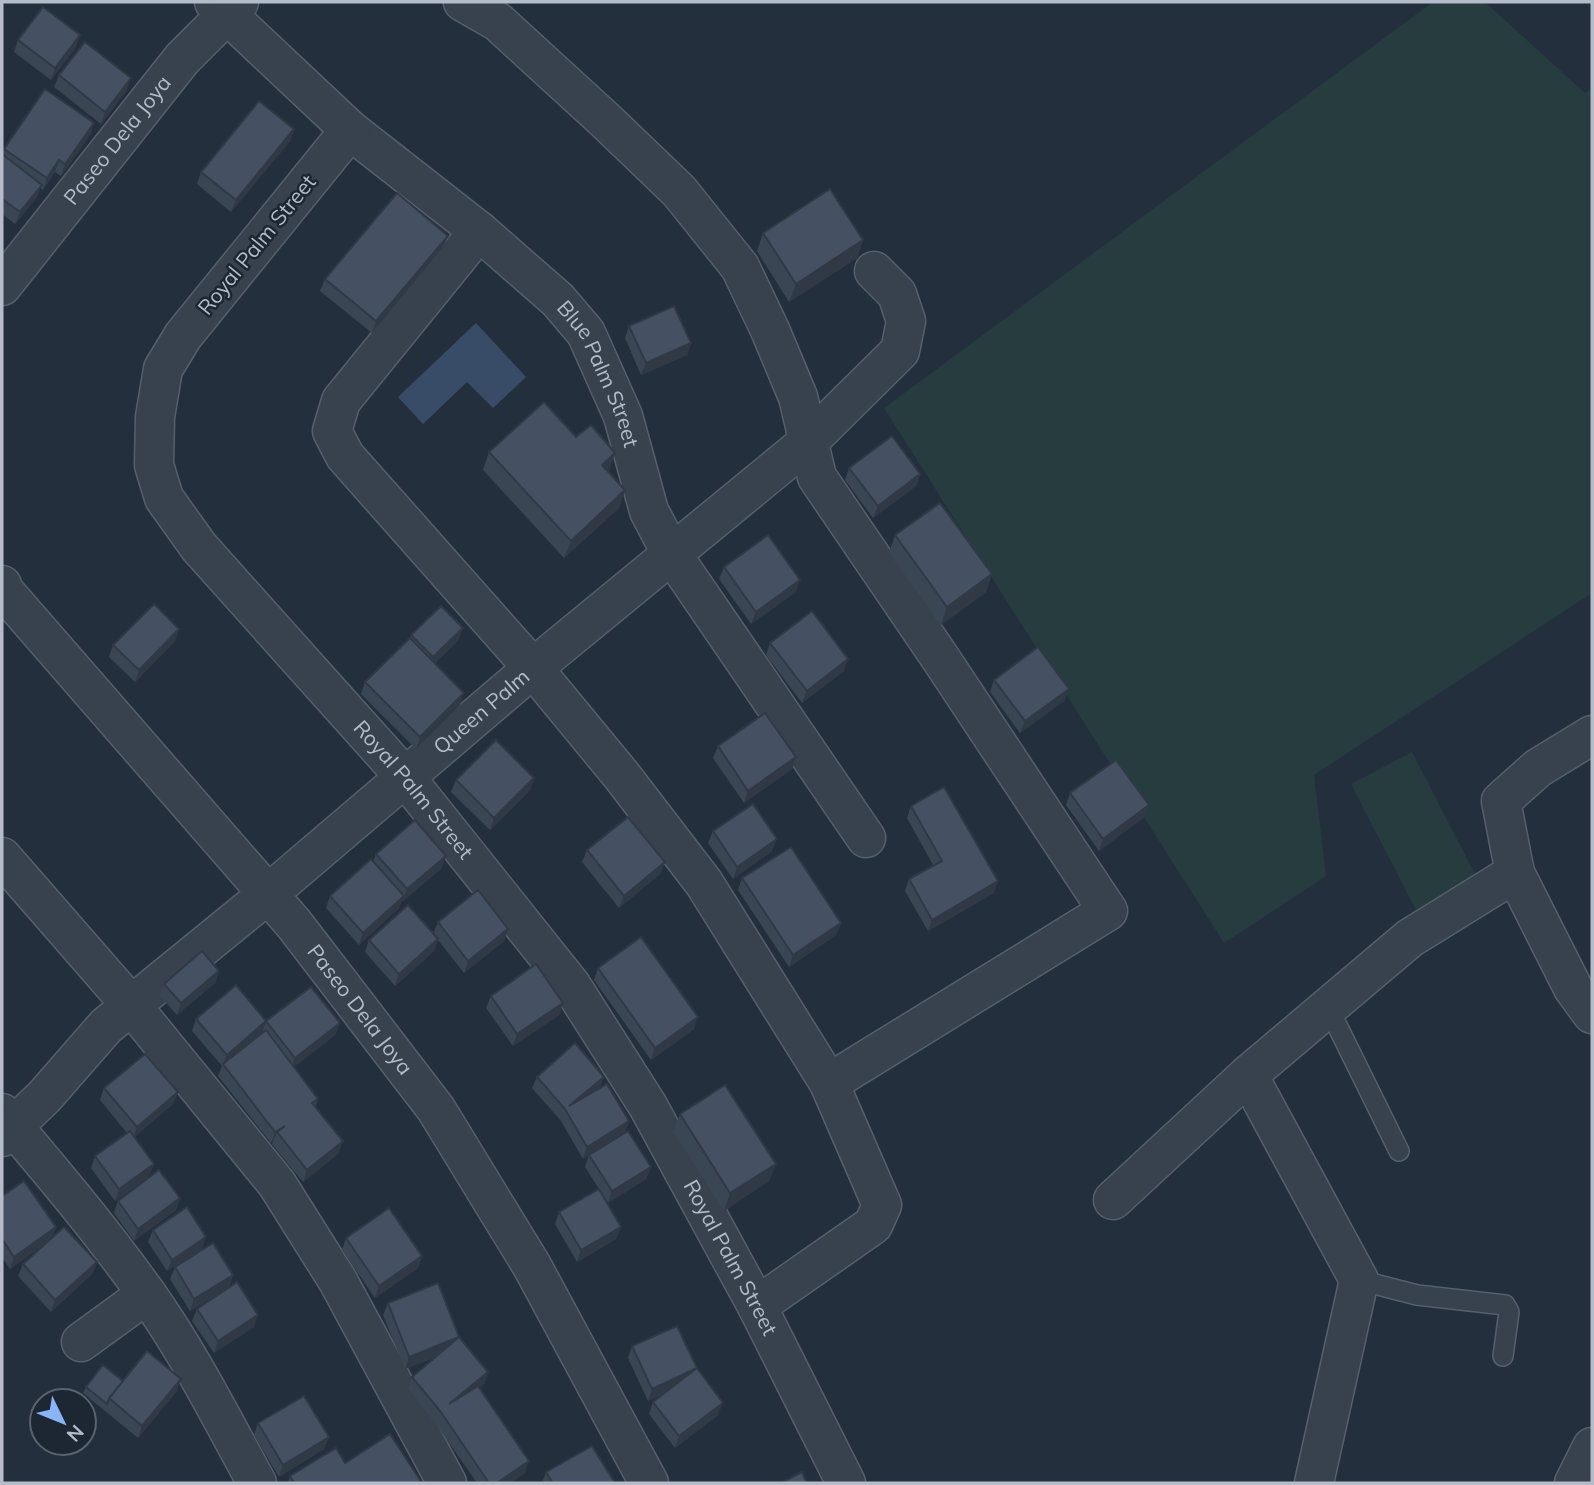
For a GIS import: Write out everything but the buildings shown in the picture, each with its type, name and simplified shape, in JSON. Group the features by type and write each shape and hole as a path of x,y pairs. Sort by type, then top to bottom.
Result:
{"street":[{"path":"463,2 498,22 606,120 679,191 740,267 798,397 817,477 949,670 1108,911 829,1083"},
{"name":"Blue Palm Street","path":"226,6 350,130 479,231 558,300 586,333 623,416 649,512 671,553 866,838"},
{"name":"Paseo Dela Joya","path":"2,286 226,6"},
{"name":"Royal Palm Street","path":"350,130 183,336 163,369 155,416 154,465 164,498 200,547 405,777 571,985 648,1106 757,1306 846,1483"},
{"path":"479,231 341,401 332,430 345,456 533,668 622,776 704,883 829,1083 882,1205 873,1224 757,1306"},
{"name":"Queen Palm","path":"6,1126 44,1097 106,1026 268,894 671,553 808,442 900,351 906,321 897,295 874,271"},
{"name":"Paseo Dela Joya","path":"2,585 4,591 268,894 436,1109 532,1266 649,1483"},
{"path":"1592,735 1538,768 1501,801 1516,873 1573,988 1592,1014"},
{"path":"2,857 131,1005 277,1184 338,1281 447,1483"},
{"path":"1113,1200 1248,1075 1410,938 1516,873"},
{"path":"1248,1075 1359,1280 1314,1483"},
{"path":"6,1126 77,1201 147,1294 191,1363 257,1483"},
{"path":"81,1342 147,1294"},
{"path":"1574,1483 1592,1447"}],"lane":[{"path":"1328,1007 1399,1151"},
{"path":"1359,1280 1417,1295 1505,1305 1509,1312 1503,1356"}],"green space":[{"path":"1433,2 1485,2 1585,93 1592,89 1592,593 1314,775 1326,876 1224,943 884,408"},
{"path":"1412,752 1477,878 1416,910 1351,784"}],"water":[{"path":"476,323 526,377 493,408 467,382 423,424 398,397"}]}
